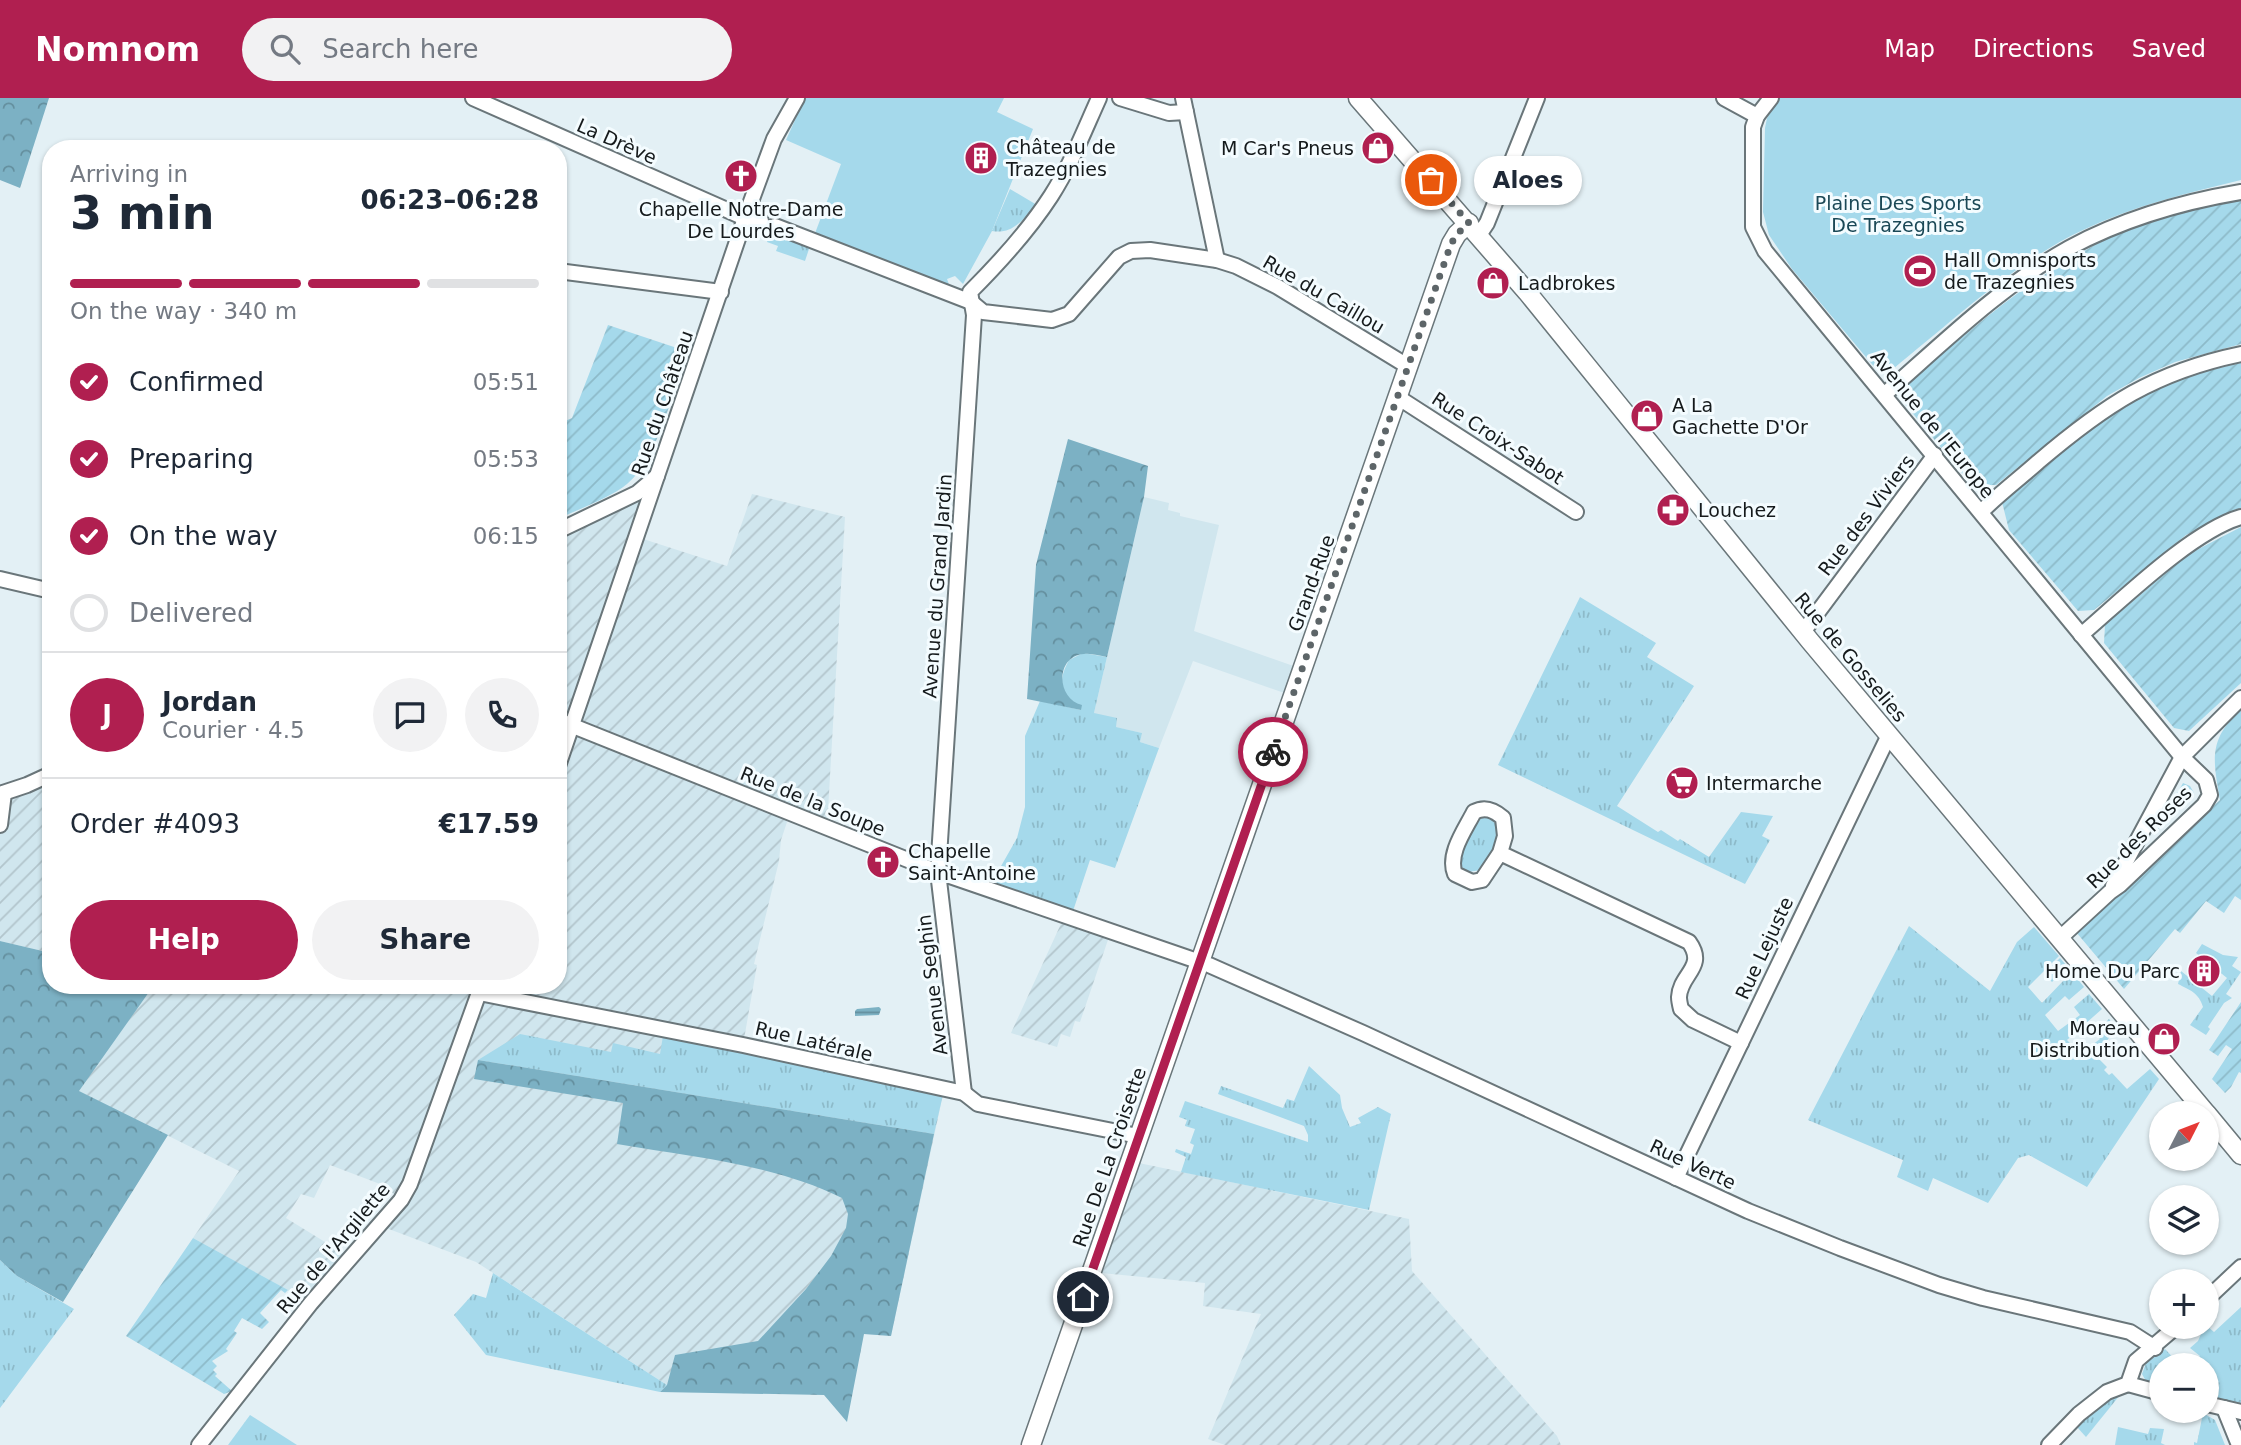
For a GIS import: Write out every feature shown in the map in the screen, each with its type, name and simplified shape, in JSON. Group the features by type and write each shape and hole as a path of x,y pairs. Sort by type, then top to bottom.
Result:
{"main road":[{"name":"Rue de Gosselies","path":"1358,98 1474,229 1803,632 2195,1101"},
{"name":"Grand-Rue","path":"1200,962 1451,244 1457,234 1474,229"},
{"name":"Rue De La Croisette","path":"1031,1445 1200,962"},
{"name":"Rue de Gosselies","path":"2219,1130 2241,1156"}],"street":[{"name":"La Drève","path":"473,98 745,218 768,223 971,302"},
{"name":"Rue du Château","path":"573,725 745,218 774,139 797,98"},
{"path":"971,302 970,292 996,266 1050,197 1074,155 1099,98"},
{"path":"1120,98 1168,113 1184,105 1217,260"},
{"path":"1474,229 1487,223 1537,98"},
{"path":"1724,98 1757,116 1771,98"},
{"name":"Avenue de l'Europe","path":"1757,116 1753,127 1753,227 1765,251 2182,757"},
{"path":"1885,394 1976,315 2069,248 2124,222 2162,209 2241,192"},
{"name":"Rue du Caillou","path":"971,302 983,312 1052,320 1069,314 1119,257 1130,251 1140,249 1217,260 1236,266 1278,287 1409,367"},
{"path":"567,272 721,292"},
{"name":"Avenue du Grand Jardin","path":"938,872 974,315 971,302"},
{"path":"1981,512 2045,456 2108,407 2176,372 2203,362 2241,355"},
{"name":"Rue Croix-Sabot","path":"1399,398 1576,512"},
{"name":"Rue des Viviers","path":"1803,632 1935,455"},
{"path":"567,527 637,493 657,476"},
{"path":"2081,635 2183,550 2215,529 2241,517"},
{"path":"0,579 42,588"},
{"name":"Rue des Roses","path":"2060,938 2110,891 2120,886 2204,805 2210,796 2206,780 2182,757 2241,698"},
{"name":"Rue de la Soupe","path":"567,723 938,872 1200,962"},
{"path":"567,741 573,725"},
{"name":"Rue Lejuste","path":"1676,1178 1889,735"},
{"path":"2110,891 2182,757"},
{"path":"0,825 2,793 42,777"},
{"path":"1479,809 1487,809 1503,818 1505,836 1500,853 1482,880 1472,882 1455,874 1452,866 1452,858 1474,812 1479,809"},
{"path":"1500,853 1689,942 1696,951 1695,963 1679,995 1681,1009 1693,1020 1741,1043"},
{"name":"Avenue Seghin","path":"938,872 964,1093"},
{"name":"Rue Verte","path":"1200,962 1363,1033 1748,1211 1939,1285 1983,1298 2130,1332 2155,1348"},
{"name":"Rue de l'Argilette","path":"199,1445 311,1303 381,1226 411,1184 478,994"},
{"name":"Rue Latérale","path":"503,994 964,1093 978,1104 1138,1136"},
{"path":"2219,1288 2241,1267"},
{"path":"2128,1384 2136,1361 2164,1339"},
{"path":"2049,1445 2079,1414 2107,1392 2128,1384 2149,1390"},
{"path":"2219,1407 2241,1412"},
{"path":"2224,1408 2239,1445"}],"shaded area":[{"path":"657,476 637,537 727,566 752,494 845,517 827,828 790,813 781,840 779,861 754,964 757,965 743,1045 944,1090 891,1336 864,1334 667,1385 476,1262 381,1226 401,1199 380,1184 330,1165 314,1198 301,1194 286,1218 351,1258 311,1303 193,1238 239,1171 78,1091 148,994 567,994 567,526"},
{"path":"1144,497 1169,503 1168,510 1180,513 1180,516 1219,525 1194,631 1302,669 1293,696 1193,661 1159,748 1140,742 1142,733 1115,727 1094,713"},
{"path":"42,778 42,951 0,941 0,825 4,793"},
{"path":"1065,915 1111,931 1080,1022 1075,1021 1070,1037 1061,1034 1057,1047 1011,1033"},
{"path":"879,1007 879,1015 855,1016 857,1009"},
{"path":"1129,1161 1409,1219 1412,1271 1557,1436 1561,1445 1225,1445 1208,1439 1261,1314 1203,1306 1205,1283 1091,1272"}],"green space":[{"path":"0,98 49,98 20,188 0,180"},
{"path":"805,98 1004,98 997,112 1033,129 992,231 963,284 955,276 947,279 951,290 814,236 841,164 786,140"},
{"name":"Plaine Des Sports De Trazegnies","path":"1779,98 2241,98 2241,180 2141,207 2083,230 2009,275 1893,369 1876,369 1792,269 1769,235 1763,212 1765,128 1767,118"},
{"path":"1010,189 1037,205 1012,228 992,231"},
{"path":"2241,200 2241,344 2175,362 2107,396 1996,485 1972,485 1905,404 1907,385 1995,310 2058,266 2126,230 2163,217"},
{"path":"770,231 810,246 805,261 776,251 778,246 767,242"},
{"path":"608,325 686,351 664,422 638,473 612,494 567,515 567,420 572,418"},
{"path":"2241,363 2241,508 2186,535 2094,610 2078,611 2009,530 2002,502 2080,437 2130,403 2184,378"},
{"path":"1068,439 1148,466 1144,497 1107,657 1087,654 1075,657 1064,669 1062,678 1067,695 1082,705 1081,710 1027,699 1036,565"},
{"path":"2241,527 2241,683 2189,731 2174,728 2104,643 2105,625 2187,555"},
{"path":"1580,597 1656,643 1647,657 1694,686 1617,806 1658,832 1661,830 1678,841 1680,839 1709,857 1741,812 1773,816 1762,836 1770,840 1745,884 1498,765"},
{"path":"1083,653 1107,657 1094,713 1117,718 1116,727 1142,733 1140,742 1159,748 1115,868 1090,860 1071,917 988,889 1017,838 1025,807 1025,736 1040,701 1081,710 1065,693 1062,682 1069,660"},
{"path":"2241,710 2241,900 2235,896 2224,913 2206,901 2180,933 2175,929 2124,989 2076,932 2220,800 2215,762 2218,741 2230,721"},
{"path":"2183,783 2190,786 2193,796 2155,832"},
{"path":"1486,815 1497,825 1495,843 1481,870 1468,872 1460,861 1462,846 1475,818"},
{"path":"1909,926 1990,991 2017,942 2034,927 2059,956 2028,987 2042,1003 2065,979 2076,977 2084,987 2069,1000 2065,996 2045,1015 2058,1031 2080,1015 2074,1007 2089,994 2102,1009 2067,1040 2080,1054 2100,1039 2095,1032 2109,1019 2116,1028 2096,1056 2107,1067 2104,1070 2109,1075 2112,1073 2127,1089 2150,1069 2159,1079 2087,1187 2029,1155 2018,1158 1988,1203 1933,1178 1928,1191 1897,1177 1903,1160 1808,1120"},
{"path":"0,941 42,951 42,994 148,994 79,1091 168,1135 63,1302 17,1276 0,1260"},
{"path":"2202,944 2223,955 2238,957 2232,966 2241,972 2226,994 2232,998 2224,1003 2208,1027 2210,1029 2206,1035 2190,1025 2203,1007 2199,998 2194,992 2178,984 2181,971 2212,996 2227,978 2196,953"},
{"path":"2060,958 2072,972 2059,975 2052,982 2048,978 2052,973 2052,966"},
{"path":"2241,1002 2241,1073 2239,1072 2225,1093 2212,1079 2232,1049 2226,1045 2218,1056 2209,1050"},
{"path":"664,1030 944,1090 934,1134 478,1060 520,1034 611,1052 613,1043 660,1054"},
{"path":"478,1060 934,1134 891,1336 864,1334 847,1422 824,1395 660,1392 667,1385 675,1355 758,1341 806,1289 831,1256 846,1228 848,1214 842,1198 816,1186 760,1169 617,1144 623,1103 474,1079"},
{"path":"1309,1066 1340,1095 1350,1127 1361,1123 1358,1118 1378,1107 1391,1114 1369,1210 1181,1172 1186,1157 1175,1152 1176,1149 1191,1154 1194,1145 1190,1143 1195,1129 1185,1126 1187,1120 1179,1117 1185,1101 1308,1142 1304,1126 1218,1094 1221,1086 1283,1108 1287,1099 1294,1101"},
{"path":"193,1238 288,1290 285,1293 281,1290 260,1313 269,1322 262,1329 242,1318 234,1331 237,1333 226,1349 228,1351 212,1361 217,1366 213,1370 217,1374 215,1376 232,1391 224,1394 126,1336"},
{"path":"0,1260 17,1276 74,1309 0,1408"},
{"path":"493,1273 667,1385 660,1392 486,1355 454,1315 473,1294 486,1298"},
{"path":"2241,1307 2241,1403 2219,1398 2219,1353 2196,1353 2190,1348 2199,1339 2219,1339 2219,1327"},
{"path":"2149,1361 2149,1385 2142,1374"},
{"path":"2120,1395 2086,1437 2076,1426"},
{"path":"250,1415 297,1445 228,1445"},
{"path":"2201,1423 2216,1423 2225,1445 2194,1445 2194,1442 2197,1443"},
{"path":"2118,1427 2148,1434 2150,1428 2164,1429 2161,1443 2165,1445 2115,1445"}],"way so far":[{"path":"1273,752 1451,244 1469,223 1431,180"}],"place":[{"name":"M Car's Pneus","path":"1378,148"},
{"name":"Château de Trazegnies","path":"981,158"},
{"name":"Chapelle Notre-Dame De Lourdes","path":"741,176"},
{"name":"Aloes","path":"1431,180"},
{"name":"Hall Omnisports de Trazegnies","path":"1920,271"},
{"name":"Ladbrokes","path":"1493,283"},
{"name":"A La Gachette D'Or","path":"1647,416"},
{"name":"Louchez","path":"1673,510"},
{"name":"Intermarche","path":"1682,783"},
{"name":"Chapelle Saint-Antoine","path":"883,862"},
{"name":"Home Du Parc","path":"2204,971"},
{"name":"Moreau Distribution","path":"2164,1039"}],"route":[{"path":"1083,1297 1273,752"}]}
